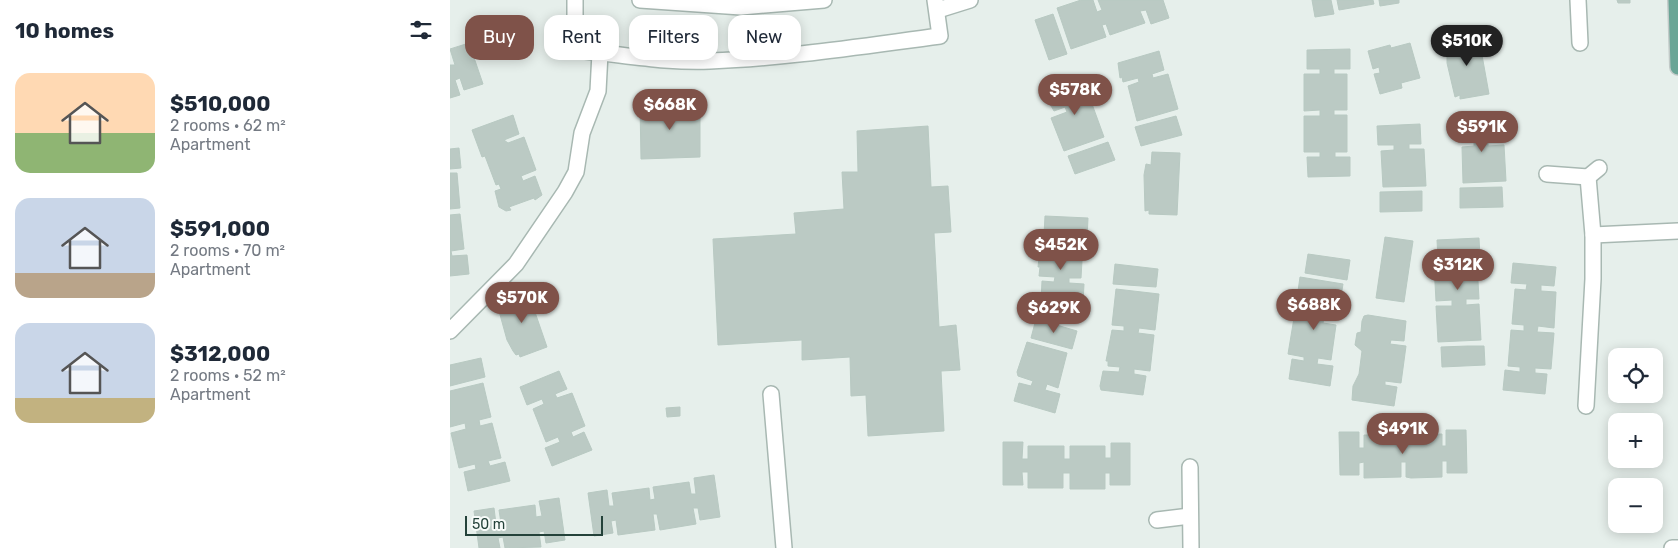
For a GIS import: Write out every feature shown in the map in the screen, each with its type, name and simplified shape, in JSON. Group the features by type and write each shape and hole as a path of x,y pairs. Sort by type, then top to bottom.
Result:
{"main road":[{"path":"1676,0 1678,67"}],"street":[{"path":"575,0 575,15"},
{"path":"640,0 740,4 824,0"},
{"path":"619,55 670,60 708,61 843,49 940,36 936,5 970,0"},
{"path":"1578,0 1580,43"},
{"path":"450,331 516,264 566,192 576,172 582,133 592,112 598,91 600,60"},
{"path":"1547,174 1593,173 1590,347 1586,406"},
{"path":"1593,235 1678,231"},
{"path":"772,394 784,548"},
{"path":"1190,467 1191,548"},
{"path":"1157,520 1190,516"},
{"path":"1672,548 1678,548"}],"building":[{"path":"1081,0 1093,0 1097,12 1102,10 1098,0 1163,0 1169,18 1151,24 1146,10 1140,11 1145,23 1110,35 1106,24 1102,25 1106,37 1071,49 1057,8"},
{"path":"1312,0 1331,0 1334,14 1315,17"},
{"path":"1337,0 1373,0 1374,4 1339,10"},
{"path":"1379,0 1399,0 1399,3 1380,6"},
{"path":"1617,0 1630,0 1630,3 1618,3"},
{"path":"1053,14 1067,54 1049,60 1035,20"},
{"path":"1478,33 1489,94 1460,99 1460,95 1455,97 1447,63 1447,50 1452,50 1450,37"},
{"path":"1410,43 1420,78 1401,83 1402,88 1380,94 1374,74 1380,73 1379,67 1373,69 1368,51 1390,45 1391,48"},
{"path":"465,44 465,60 475,60 483,84 464,90 460,78 455,80 460,95 450,98 450,65 455,65 450,49"},
{"path":"1350,49 1350,69 1334,69 1334,74 1347,74 1347,110 1334,110 1334,115 1347,115 1347,152 1335,152 1335,157 1350,157 1350,176 1308,177 1307,157 1320,157 1320,152 1304,152 1304,116 1320,116 1320,110 1304,111 1304,74 1320,74 1320,69 1307,69 1307,50"},
{"path":"1159,51 1164,70 1152,74 1153,78 1168,74 1178,109 1137,121 1128,86 1139,82 1138,78 1123,82 1122,77 1120,78 1118,63"},
{"path":"1087,79 1094,97 1078,103 1080,107 1092,104 1104,137 1064,151 1051,118 1067,112 1065,107 1054,111 1047,99 1049,98 1047,93"},
{"path":"675,101 688,102 687,107 700,107 700,157 641,159 640,105"},
{"path":"513,115 519,134 504,140 508,143 524,137 536,170 521,176 523,181 535,176 542,195 535,200 534,198 509,207 511,210 506,211 499,207 495,191 501,189 499,184 496,185 485,156 482,157 472,130"},
{"path":"1176,116 1182,135 1141,146 1135,127"},
{"path":"1499,121 1499,140 1488,140 1488,146 1504,145 1506,181 1463,183 1462,147 1474,146 1474,141 1458,142 1458,122"},
{"path":"1420,124 1421,144 1409,144 1409,149 1424,149 1426,186 1383,187 1381,151 1394,150 1394,145 1378,145 1377,126"},
{"path":"928,126 931,187 948,186 951,232 934,233 939,327 956,325 960,370 941,371 944,431 868,436 866,395 851,396 850,357 802,360 802,340 718,345 713,239 796,234 794,213 844,209 842,172 858,172 857,131"},
{"path":"1108,142 1115,160 1075,174 1068,156"},
{"path":"459,148 461,168 450,169 450,149"},
{"path":"1152,152 1180,153 1177,215 1149,214 1149,210 1145,211 1144,175 1146,164 1151,165"},
{"path":"450,173 457,173 460,208 450,209"},
{"path":"1502,187 1503,207 1460,208 1460,188"},
{"path":"1422,191 1422,211 1380,212 1380,192"},
{"path":"460,214 464,249 451,251 452,256 467,255 469,274 450,276 450,215"},
{"path":"1045,216 1088,218 1087,238 1044,235"},
{"path":"1385,237 1413,241 1404,302 1376,298"},
{"path":"1479,238 1480,257 1465,258 1465,264 1477,263 1479,299 1466,299 1466,305 1479,304 1481,340 1438,342 1436,306 1452,306 1452,300 1436,301 1434,265 1450,264 1450,258 1438,259 1437,240"},
{"path":"1041,240 1083,243 1081,278 1069,278 1069,283 1084,284 1083,303 1041,301 1042,281 1054,282 1055,277 1039,276"},
{"path":"1308,254 1350,260 1347,280 1305,273"},
{"path":"1513,263 1556,267 1554,286 1541,285 1541,291 1556,292 1554,328 1538,326 1537,332 1554,333 1551,369 1535,368 1535,373 1547,374 1545,394 1503,390 1505,370 1520,372 1520,367 1508,366 1511,330 1524,331 1524,325 1512,324 1515,289 1526,290 1527,284 1511,283"},
{"path":"1115,264 1158,269 1156,287 1113,284"},
{"path":"1300,277 1343,284 1337,320 1324,317 1323,323 1336,325 1331,360 1318,358 1317,364 1333,366 1330,386 1289,379 1292,359 1304,361 1304,357 1288,354 1294,318 1310,321 1311,315 1295,312"},
{"path":"527,289 547,347 520,357 519,354 516,355 507,340 499,311 504,310 500,298"},
{"path":"1116,289 1159,294 1155,330 1139,328 1138,333 1154,335 1150,371 1134,369 1134,374 1146,376 1143,395 1101,390 1103,371 1119,372 1120,367 1108,366 1108,361 1106,361 1112,330 1124,331 1124,326 1112,325"},
{"path":"1364,316 1406,321 1404,341 1391,340 1390,344 1406,346 1401,383 1385,381 1385,385 1397,387 1394,406 1352,400 1353,386 1359,374 1362,351 1355,345 1357,333 1361,332"},
{"path":"1036,319 1077,331 1072,349 1031,338"},
{"path":"1027,342 1067,353 1058,388 1047,384 1045,390 1060,394 1055,413 1014,401 1019,383 1031,386 1033,381 1018,376 1017,372"},
{"path":"1484,346 1485,365 1442,367 1441,347"},
{"path":"481,358 485,377 450,386 450,365"},
{"path":"559,371 567,389 555,394 557,398 572,393 585,426 571,432 573,437 584,432 592,450 552,466 545,448 560,442 558,437 546,442 533,409 544,404 542,399 527,405 520,387"},
{"path":"483,383 491,417 479,420 480,426 492,423 501,458 488,461 490,466 505,462 510,481 468,491 464,472 476,469 475,464 459,468 451,433 466,429 465,423 450,427 450,391"},
{"path":"680,407 680,416 667,417 666,408"},
{"path":"1446,430 1466,430 1467,473 1447,473 1447,461 1442,461 1442,477 1411,478 1406,477 1406,462 1401,462 1401,477 1364,478 1364,462 1359,463 1359,475 1340,475 1339,432 1359,432 1359,448 1364,448 1364,435 1400,435 1400,447 1405,447 1405,435 1442,434 1442,446 1446,446"},
{"path":"1003,442 1023,442 1022,459 1028,459 1028,446 1064,446 1064,459 1070,459 1070,446 1105,446 1105,458 1111,458 1111,443 1130,443 1130,485 1110,485 1110,473 1105,473 1105,489 1070,489 1070,473 1063,473 1063,488 1028,488 1028,472 1022,472 1023,485 1003,485"},
{"path":"714,475 720,517 700,520 698,508 693,508 696,524 660,530 657,514 653,514 655,530 618,535 616,520 611,521 613,533 594,536 588,493 607,490 609,506 614,506 612,493 649,488 650,500 655,499 653,487 689,482 691,494 696,494 694,478"},
{"path":"559,498 565,540 546,543 544,531 539,532 541,547 505,548 503,537 498,538 500,548 479,548 474,511 494,508 496,524 501,523 499,510 535,505 536,517 542,516 539,501"}]}
